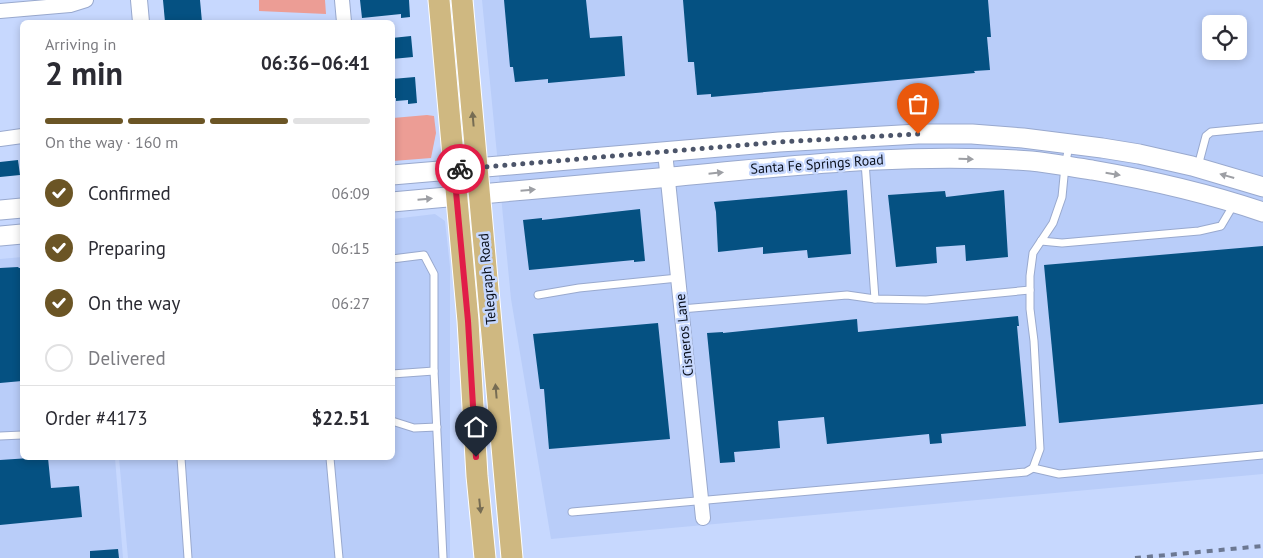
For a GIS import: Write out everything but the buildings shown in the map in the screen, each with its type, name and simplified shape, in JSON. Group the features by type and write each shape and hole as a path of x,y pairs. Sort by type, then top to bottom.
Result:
{"main road":[{"name":"Telegraph Road","path":"439,0 468,321 477,476 485,558"},
{"name":"Telegraph Road","path":"462,0 512,558"},
{"name":"Santa Fe Springs Road","path":"395,175 779,142 918,134 972,134 1070,143 1139,154 1263,187"},
{"name":"Santa Fe Springs Road","path":"395,202 668,178 800,164 940,158 1031,161 1135,177 1188,189 1263,212"},
{"path":"0,210 20,208"},
{"path":"0,236 20,234"}],"street":[{"path":"0,11 70,5 86,0"},
{"path":"139,0 141,20"},
{"path":"342,0 344,20"},
{"path":"0,139 20,136"},
{"name":"Cisneros Lane","path":"665,152 703,518"}],"lane":[{"path":"1197,168 1206,136 1211,132 1263,127"},
{"path":"572,512 1026,472 1033,468 1040,449 1030,290 1033,253 1053,223 1062,197 1065,166 1070,143"},
{"path":"864,160 875,299"},
{"path":"1041,241 1062,243 1198,231 1221,226 1234,202"},
{"path":"395,259 424,255 434,274 434,371 443,558"},
{"path":"538,296 580,288 678,278"},
{"path":"682,309 847,295 875,299 926,300 1030,290"},
{"path":"395,374 434,371"},
{"path":"395,422 414,428 437,427"},
{"path":"0,436 20,434"},
{"path":"1033,468 1059,474 1263,455"},
{"path":"181,460 188,558"},
{"path":"330,460 339,558 331,558"}],"shaded area":[{"path":"259,0 325,0 326,14 259,11"},
{"path":"482,0 1263,0 1263,474 551,539 511,299"},
{"path":"434,116 436,133 431,158 395,161 395,118"},
{"path":"435,214 445,221 450,267 450,558 128,558 119,460 395,460 395,219"},
{"path":"20,257 20,460 115,460 123,558 0,558 0,259"}],"railway":[{"path":"1135,558 1263,546"}],"way so far":[{"path":"460,169 779,142 918,134"}],"route":[{"path":"460,169 454,170 468,321 476,457"}]}
